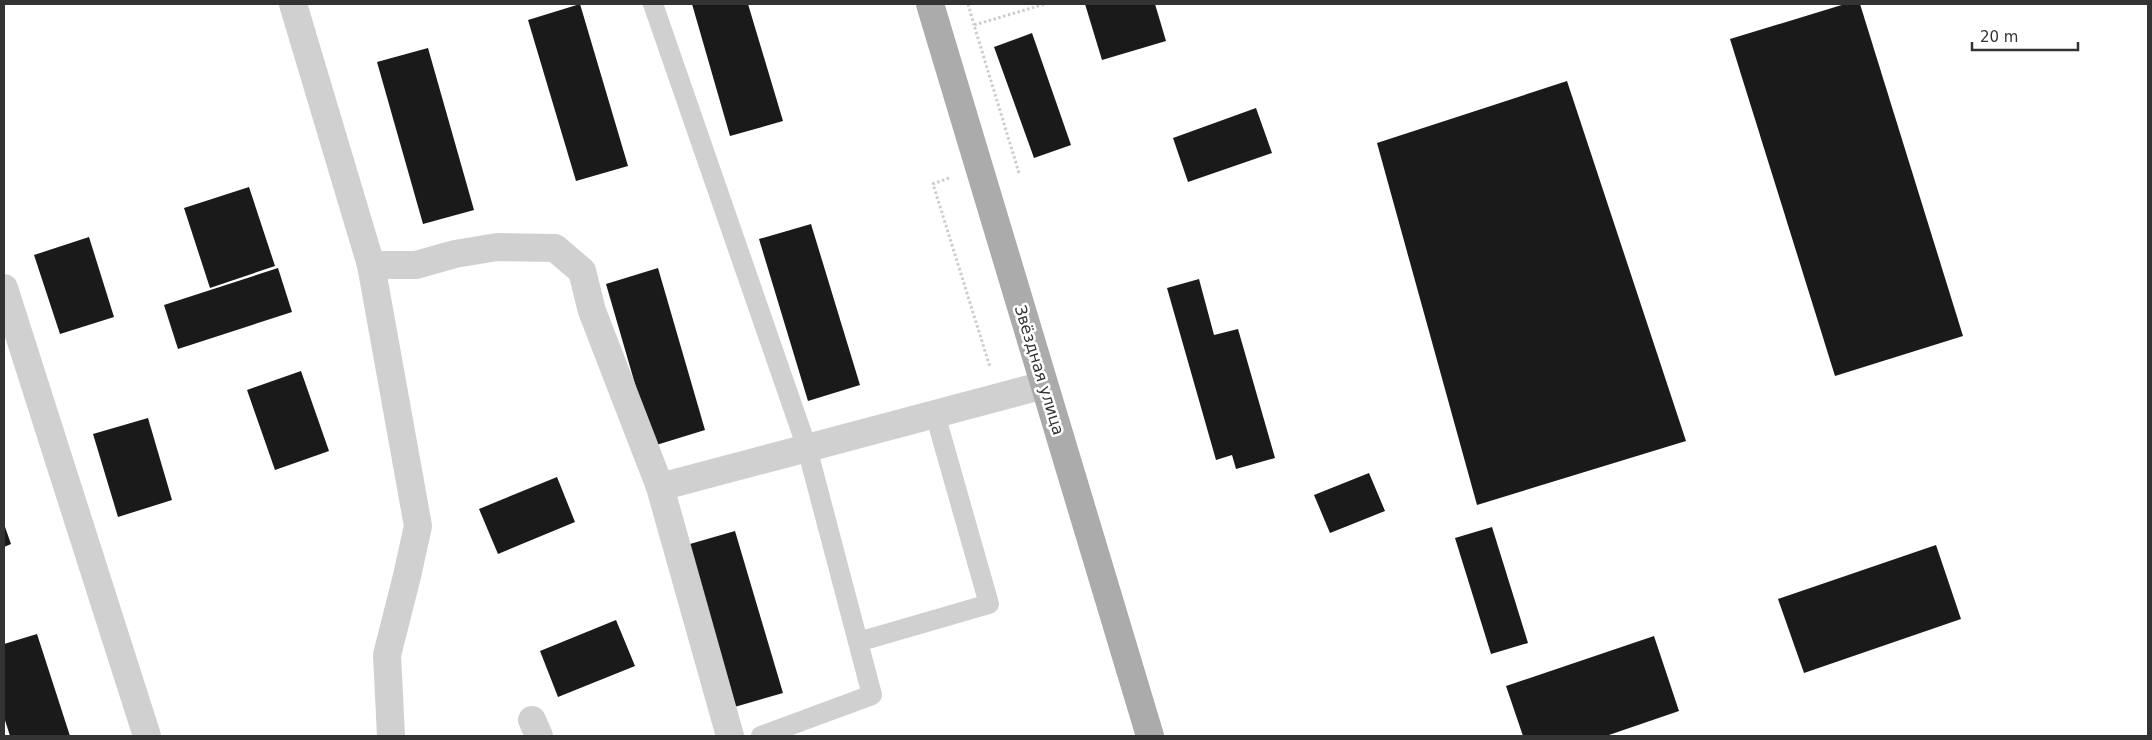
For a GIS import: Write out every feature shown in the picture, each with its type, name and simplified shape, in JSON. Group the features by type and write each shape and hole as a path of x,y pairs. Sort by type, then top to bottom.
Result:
{"main road":[{"name":"Звёздная улица","path":"930,4 1150,736"}],"street":[{"path":"293,4 371,265 418,526 387,655 391,736"},
{"path":"371,265 416,265 455,254 497,247 555,248 582,271 592,311 660,487 730,736"},
{"path":"4,288 148,736"},
{"path":"660,487 1044,385"}],"lane":[{"path":"652,4 807,448 872,695 761,736"},
{"path":"858,642 989,604 934,414"}],"path":[{"path":"968,4 1019,173"},
{"path":"974,25 1045,4"},
{"path":"999,397 933,184 1014,158"}],"building":[{"path":"580,4 628,166 576,181 528,20"},
{"path":"692,4 748,4 783,121 730,136"},
{"path":"1085,4 1155,4 1166,41 1102,60"},
{"path":"1845,4 1860,4 1963,336 1835,376 1730,39"},
{"path":"1032,33 1071,145 1034,158 994,47"},
{"path":"428,48 474,210 423,224 377,62"},
{"path":"1567,81 1686,441 1477,505 1377,143"},
{"path":"1256,108 1272,153 1188,182 1173,138"},
{"path":"249,187 275,266 210,288 184,208"},
{"path":"811,224 860,385 808,401 759,239"},
{"path":"89,237 114,317 60,334 34,255"},
{"path":"278,268 292,312 178,349 164,305"},
{"path":"658,268 705,430 653,446 606,284"},
{"path":"1199,279 1214,335 1238,329 1275,458 1236,469 1232,455 1216,460 1167,288"},
{"path":"301,371 329,451 275,470 247,390"},
{"path":"148,418 172,500 118,517 93,434"},
{"path":"1369,473 1385,511 1330,533 1314,495"},
{"path":"557,477 575,522 498,554 479,509"},
{"path":"4,524 11,544 4,547"},
{"path":"1492,527 1528,643 1491,654 1455,538"},
{"path":"735,531 783,693 731,708 683,546"},
{"path":"1936,545 1961,619 1804,673 1778,599"},
{"path":"616,620 635,666 558,697 540,651"},
{"path":"37,634 70,736 10,736 4,717 4,644"},
{"path":"1654,636 1679,711 1606,736 1523,736 1506,686"}]}
